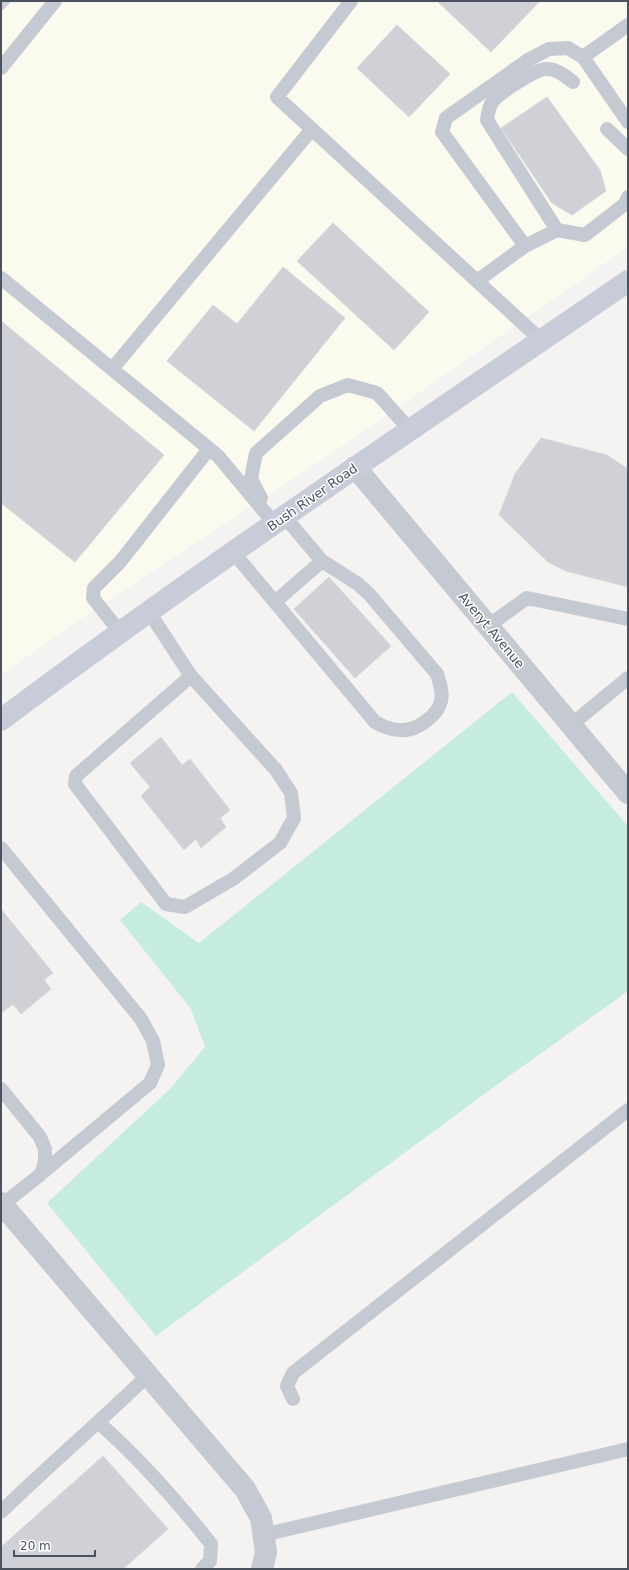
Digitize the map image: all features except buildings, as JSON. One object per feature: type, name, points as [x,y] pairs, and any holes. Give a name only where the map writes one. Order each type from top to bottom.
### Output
[{"type":"main road","name":"Bush River Road","points":[[1,720],[120,632],[233,552],[628,281]]},
{"type":"street","name":"Averyt Avenue","points":[[355,467],[628,793]]},
{"type":"street","points":[[2,1204],[245,1489],[261,1518],[266,1552],[262,1569]]},
{"type":"lane","points":[[1,68],[55,1]]},
{"type":"lane","points":[[351,1],[276,97],[541,340]]},
{"type":"lane","points":[[583,57],[628,25]]},
{"type":"lane","points":[[525,246],[442,132],[446,118],[528,60],[549,49],[568,48],[583,57],[628,122]]},
{"type":"lane","points":[[557,230],[487,120],[489,110],[494,100],[518,82],[544,69],[556,71],[573,82]]},
{"type":"lane","points":[[112,369],[312,129]]},
{"type":"lane","points":[[608,129],[628,149]]},
{"type":"lane","points":[[476,281],[525,246],[557,230],[585,235],[625,204],[628,197]]},
{"type":"lane","points":[[1,278],[218,456],[279,520],[322,562],[358,584],[369,594],[437,674],[442,690],[441,702],[434,716],[422,725],[410,730],[398,730],[384,727],[375,722],[233,552]]},
{"type":"lane","points":[[279,520],[251,479],[256,453],[320,396],[348,385],[377,393],[410,430]]},
{"type":"lane","points":[[120,632],[93,598],[94,588],[120,562],[209,449]]},
{"type":"lane","points":[[275,602],[322,562]]},
{"type":"lane","points":[[488,626],[527,598],[628,619]]},
{"type":"lane","points":[[149,612],[190,676],[276,770],[291,793],[294,818],[280,843],[233,879],[185,907],[166,904],[75,784],[76,776],[190,676]]},
{"type":"lane","points":[[571,725],[628,678]]},
{"type":"lane","points":[[1,848],[141,1019],[153,1041],[158,1065],[150,1082],[41,1174],[2,1204]]},
{"type":"lane","points":[[1,1089],[40,1137],[45,1149],[46,1162],[41,1174]]},
{"type":"lane","points":[[293,1399],[287,1386],[293,1373],[628,1110]]},
{"type":"lane","points":[[1,1512],[44,1469],[98,1422],[148,1375]]},
{"type":"lane","points":[[98,1422],[127,1448],[187,1513],[211,1544],[210,1561],[202,1569]]},
{"type":"lane","points":[[263,1535],[628,1450]]},
{"type":"shaded area","points":[[1,1],[628,1],[628,247],[341,447],[77,621],[1,675]]},
{"type":"green space","points":[[512,692],[628,826],[628,991],[502,1081],[156,1336],[47,1203],[169,1090],[205,1047],[191,1009],[120,920],[141,902],[199,943]]}]
